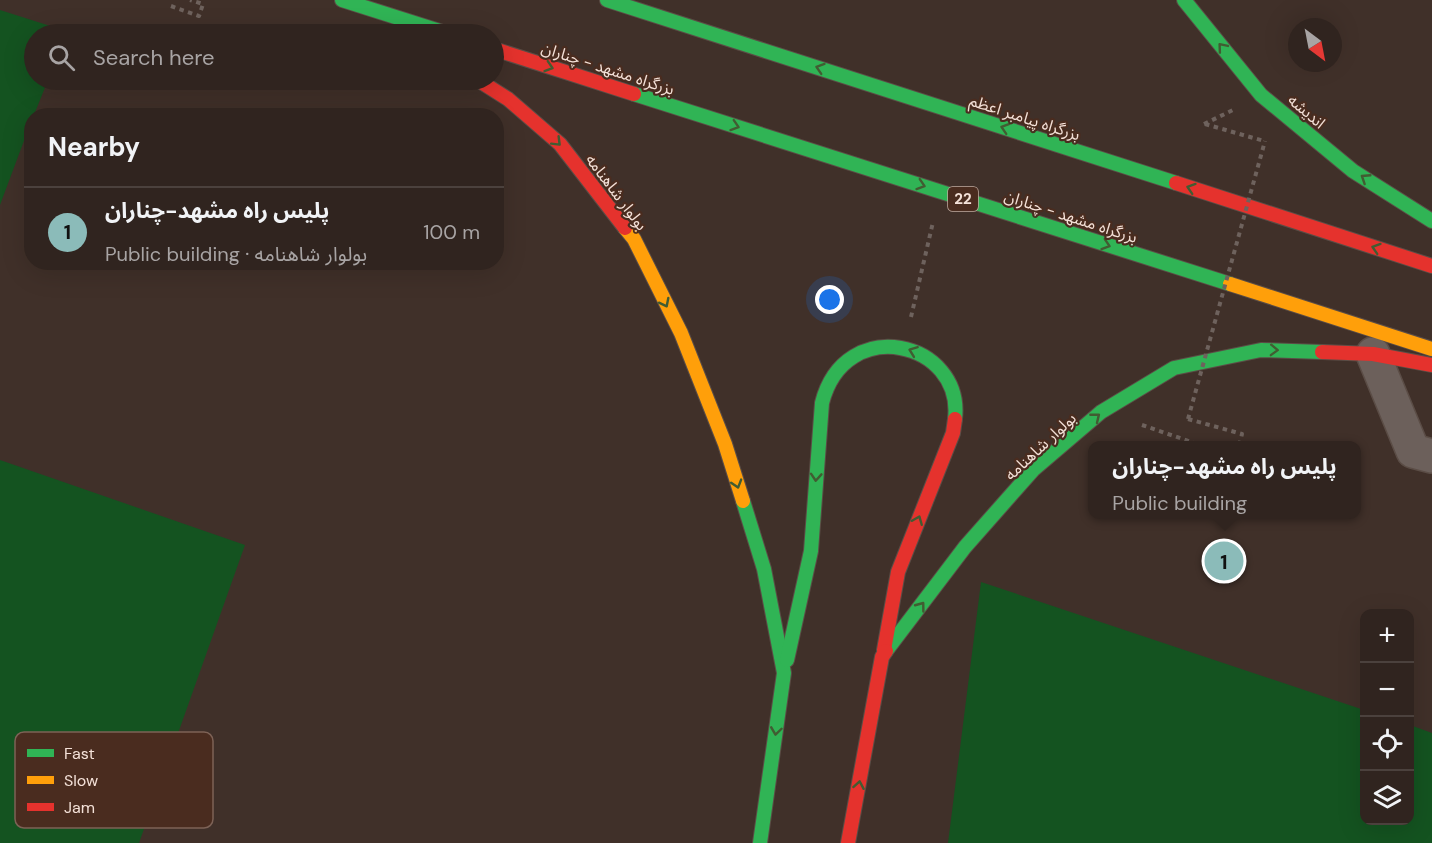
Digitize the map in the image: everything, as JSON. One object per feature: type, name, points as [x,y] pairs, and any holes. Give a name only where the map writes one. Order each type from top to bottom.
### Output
[{"type":"main road","points":[[342,0],[417,24]]},
{"type":"main road","name":"بزرگراه پیامبر اعظم","points":[[607,0],[1432,266]]},
{"type":"main road","name":"اندیشه","points":[[1184,0],[1262,95],[1353,171],[1432,221]]},
{"type":"main road","points":[[369,9],[393,24]]},
{"type":"main road","name":"بزرگراه مشهد - چناران","points":[[504,52],[1432,349]]},
{"type":"main road","name":"بولوار شاهنامه","points":[[494,90],[508,99],[560,144],[634,239],[681,333],[725,444],[764,569],[784,673],[760,843]]},
{"type":"main road","points":[[784,673],[811,551],[822,403],[829,381],[842,364],[860,352],[882,345],[904,347],[924,355],[941,370],[952,389],[956,411],[953,432],[898,572],[882,657]]},
{"type":"main road","name":"بولوار شاهنامه","points":[[848,843],[882,657],[965,547],[1033,470],[1101,412],[1174,368],[1261,350],[1373,354],[1432,365]]},
{"type":"street","points":[[1373,354],[1413,451],[1432,456]]},
{"type":"path","points":[[171,6],[199,15],[203,4],[190,0]]},
{"type":"path","points":[[1204,124],[1265,141],[1188,419],[1242,434],[1240,441]]},
{"type":"path","points":[[904,347],[941,192]]},
{"type":"path","points":[[1101,412],[1188,441]]},
{"type":"green space","points":[[0,10],[44,24],[24,24],[24,90],[44,90],[37,108],[24,108],[24,141],[0,205]]},
{"type":"green space","points":[[0,460],[245,545],[178,732],[15,732],[15,828],[144,828],[139,843],[0,843]]},
{"type":"green space","points":[[981,582],[1360,709],[1360,825],[1414,825],[1414,726],[1432,733],[1432,843],[948,843]]},
{"type":"traffic: fast","points":[[342,0],[418,24]]},
{"type":"traffic: fast","points":[[607,0],[1176,183]]},
{"type":"traffic: fast","points":[[1184,0],[1261,95],[1353,171],[1432,221]]},
{"type":"traffic: fast","points":[[634,94],[1230,284]]},
{"type":"traffic: fast","points":[[787,660],[811,551],[822,403],[835,375],[854,357],[877,348],[900,348],[923,356],[941,371],[953,392],[955,419]]},
{"type":"traffic: fast","points":[[886,651],[965,547],[1033,470],[1101,412],[1174,368],[1261,350],[1322,352]]},
{"type":"traffic: fast","points":[[743,501],[764,569],[784,673],[760,843]]},
{"type":"traffic: slow","points":[[625,228],[634,239],[681,333],[725,444],[743,501]]},
{"type":"traffic: slow","points":[[1230,284],[1432,349]]},
{"type":"traffic: jam","points":[[504,52],[634,94]]},
{"type":"traffic: jam","points":[[494,90],[508,99],[560,144],[625,228]]},
{"type":"traffic: jam","points":[[1176,183],[1432,266]]},
{"type":"traffic: jam","points":[[1322,352],[1373,354],[1432,365]]},
{"type":"traffic: jam","points":[[884,650],[898,572],[953,433],[955,419]]},
{"type":"traffic: jam","points":[[848,843],[882,657],[886,651]]},
{"type":"place","name":"پلیس راه مشهد-چناران","points":[[1224,561]]}]
